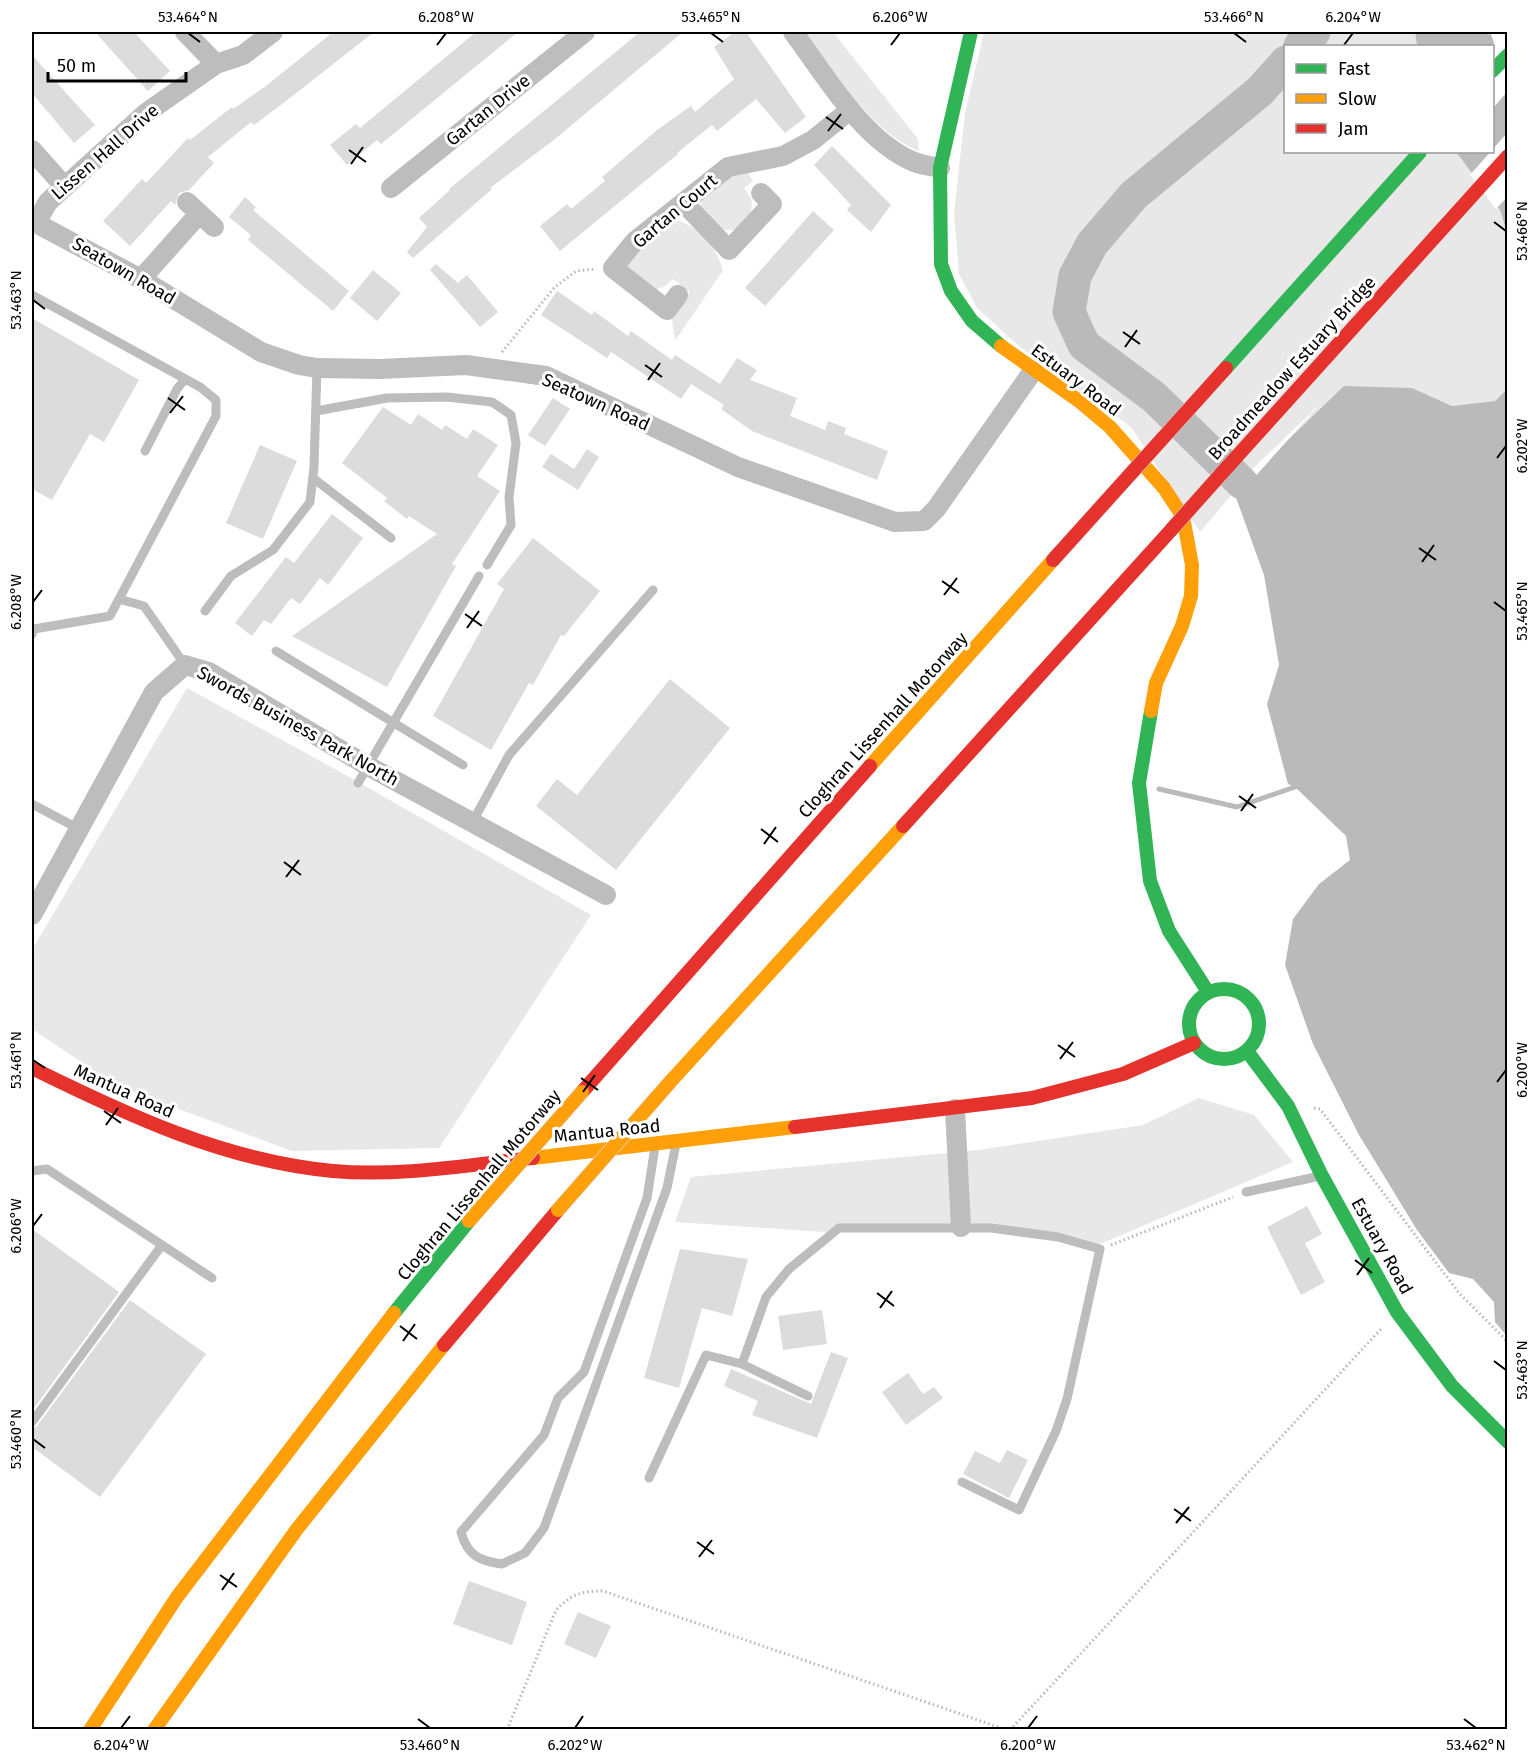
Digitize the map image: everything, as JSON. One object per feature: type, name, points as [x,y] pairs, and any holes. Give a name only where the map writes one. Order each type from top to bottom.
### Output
[{"type":"main road","name":"Estuary Road","points":[[971,32],[940,168],[941,264],[951,291],[972,321],[1033,371],[1079,401],[1110,427],[1158,480],[1183,518],[1192,565],[1191,596],[1182,626],[1156,683],[1145,733],[1139,783],[1150,881],[1169,931],[1209,992]]},
{"type":"main road","points":[[1494,69],[1508,55]]},
{"type":"main road","name":"Cloghran Lissenhall Motorway","points":[[90,1730],[177,1597],[367,1347],[469,1221],[1053,560],[1419,153]]},
{"type":"main road","name":"Broadmeadow Estuary Bridge","points":[[154,1730],[198,1662],[316,1503],[432,1358],[558,1210],[671,1080],[1508,156]]},
{"type":"main road","points":[[1231,989],[1241,993],[1256,1010],[1258,1032],[1247,1051],[1236,1057],[1212,1058],[1194,1043],[1189,1031],[1192,1008],[1209,992],[1231,989]]},
{"type":"main road","name":"Mantua Road","points":[[32,1068],[167,1131],[235,1152],[333,1171],[405,1172],[676,1142],[1032,1098],[1123,1074],[1194,1043]]},
{"type":"main road","name":"Estuary Road","points":[[1247,1051],[1288,1106],[1322,1176],[1397,1312],[1452,1386],[1508,1442]]},
{"type":"street","points":[[185,32],[216,64]]},
{"type":"street","name":"Lissen Hall Drive","points":[[34,222],[48,202],[64,186],[146,113],[216,64],[243,55],[273,32]]},
{"type":"street","name":"Gartan Drive","points":[[391,188],[585,32]]},
{"type":"street","points":[[793,32],[850,110],[883,142],[912,161],[940,168]]},
{"type":"street","name":"Gartan Court","points":[[613,268],[635,241],[728,167],[783,156],[813,140],[850,110]]},
{"type":"street","points":[[32,150],[64,186]]},
{"type":"street","points":[[684,203],[729,250],[772,204],[761,193]]},
{"type":"street","points":[[141,279],[200,214]]},
{"type":"street","name":"Seatown Road","points":[[34,222],[141,279],[261,352],[317,368],[380,369],[466,365],[546,376],[738,467],[895,522],[924,521],[936,509],[1033,371]]},
{"type":"street","points":[[613,268],[667,310],[678,295]]},
{"type":"street","name":"Swords Business Park North","points":[[32,915],[154,692],[185,665],[208,672],[368,766],[606,895]]},
{"type":"street","points":[[955,1109],[961,1227]]},
{"type":"lane","points":[[32,294],[185,379],[216,400],[216,416],[110,616],[34,629],[32,634]]},
{"type":"lane","points":[[205,610],[231,576],[273,550],[310,502],[317,368]]},
{"type":"lane","points":[[145,451],[177,389],[185,379]]},
{"type":"lane","points":[[316,411],[387,398],[447,397],[492,402],[511,415],[516,443],[509,497],[511,525],[486,565]]},
{"type":"lane","points":[[313,478],[391,538]]},
{"type":"lane","points":[[358,783],[479,576]]},
{"type":"lane","points":[[472,823],[509,755],[653,590]]},
{"type":"lane","points":[[119,599],[144,606],[185,665]]},
{"type":"lane","points":[[276,651],[463,765]]},
{"type":"lane","points":[[32,804],[78,829]]},
{"type":"lane","points":[[656,1144],[647,1198],[584,1372],[558,1398],[544,1435],[461,1532],[465,1546],[474,1557],[502,1564],[525,1553],[544,1528],[667,1188],[676,1142]]},
{"type":"lane","points":[[32,1171],[47,1169],[212,1278]]},
{"type":"lane","points":[[1246,1192],[1322,1176]]},
{"type":"lane","points":[[742,1364],[766,1297],[789,1269],[840,1228],[991,1228],[1058,1237],[1100,1250],[1067,1399],[1056,1431],[1018,1510],[962,1482]]},
{"type":"lane","points":[[32,1422],[162,1245]]},
{"type":"lane","points":[[649,1479],[706,1355],[742,1364],[808,1396]]},
{"type":"path","points":[[497,369],[499,357],[554,288],[576,271],[613,268]]},
{"type":"path","points":[[1288,1106],[1320,1109],[1459,1293],[1508,1342]]},
{"type":"path","points":[[1100,1250],[1246,1192]]},
{"type":"path","points":[[507,1730],[556,1610],[568,1597],[582,1591],[603,1591],[1009,1730],[1397,1312]]},
{"type":"shaded area","points":[[804,32],[833,32],[918,139],[919,151],[885,130],[870,116]]},
{"type":"shaded area","points":[[984,32],[1415,32],[1417,45],[1284,45],[1284,153],[1457,153],[1500,210],[1507,232],[1507,389],[1495,401],[1452,406],[1412,388],[1234,492],[1200,532],[1131,427],[1020,347],[977,308],[959,274],[954,214],[965,113]]},
{"type":"shaded area","points":[[1415,32],[1490,32],[1507,76],[1507,232],[1500,210],[1457,153],[1494,153],[1494,45],[1417,45]]},
{"type":"shaded area","points":[[746,170],[753,181],[744,188],[752,200],[751,213],[735,230],[721,230],[702,210],[700,200],[714,184]]},
{"type":"shaded area","points":[[676,220],[685,223],[706,239],[716,253],[723,270],[675,341],[672,319],[690,292],[673,279],[665,286],[655,290],[626,268],[630,258]]},
{"type":"shaded area","points":[[1344,386],[1412,388],[1452,406],[1495,401],[1507,389],[1507,1336],[1495,1322],[1494,1302],[1473,1279],[1449,1273],[1417,1230],[1359,1135],[1313,1044],[1285,965],[1293,919],[1319,884],[1350,860],[1346,836],[1295,787],[1288,784],[1267,704],[1279,665],[1264,575],[1234,492]]},
{"type":"shaded area","points":[[187,688],[346,775],[591,915],[439,1148],[292,1151],[117,1086],[32,1029],[32,950]]},
{"type":"shaded area","points":[[1199,1098],[1254,1115],[1293,1162],[1098,1245],[978,1225],[824,1232],[675,1222],[691,1177],[978,1150],[1143,1125]]},
{"type":"pier","points":[[1497,40],[1508,67],[1507,92],[1494,107],[1494,45],[1492,45]]},
{"type":"pier","points":[[1507,133],[1508,196],[1496,209],[1470,175],[1489,153],[1494,153],[1494,148]]},
{"type":"pier","points":[[1321,403],[1234,500],[1232,489]]},
{"type":"building","points":[[95,32],[134,32],[170,71],[148,91]]},
{"type":"building","points":[[333,32],[374,32],[286,101],[254,125],[251,122],[208,157],[214,163],[189,190],[179,193],[175,205],[171,201],[130,246],[103,221],[142,179],[146,183],[188,138],[190,140],[232,107],[233,109],[266,86]]},
{"type":"building","points":[[476,32],[518,32],[381,144],[377,140],[347,165],[330,145],[356,124],[360,128]]},
{"type":"building","points":[[640,32],[683,32],[555,139],[490,188],[492,189],[413,258],[407,252],[427,227],[419,218],[449,189]]},
{"type":"building","points":[[735,32],[746,32],[806,117],[785,133],[756,99],[717,131],[712,125],[560,251],[540,226],[567,204],[571,209],[605,181],[602,177],[657,130],[691,106],[695,112],[734,79],[714,47]]},
{"type":"building","points":[[32,55],[95,125],[74,143],[32,93]]},
{"type":"building","points":[[832,146],[891,205],[871,232],[847,210],[851,205],[814,165]]},
{"type":"building","points":[[245,197],[256,207],[253,210],[349,291],[333,311],[248,240],[251,235],[229,217]]},
{"type":"building","points":[[813,211],[834,230],[765,306],[745,288]]},
{"type":"building","points":[[436,264],[458,283],[467,275],[498,312],[480,327],[430,270]]},
{"type":"building","points":[[373,270],[401,293],[377,321],[350,298]]},
{"type":"building","points":[[557,291],[592,315],[594,311],[628,336],[631,331],[672,360],[675,355],[720,384],[737,358],[757,370],[750,380],[797,398],[790,416],[825,430],[828,421],[846,428],[844,434],[888,451],[877,480],[752,431],[721,409],[724,405],[691,384],[681,399],[611,352],[607,358],[541,315]]},
{"type":"building","points":[[32,318],[139,380],[104,442],[90,434],[52,500],[32,489]]},
{"type":"building","points":[[553,398],[570,409],[545,446],[528,435]]},
{"type":"building","points":[[383,407],[411,425],[418,414],[442,430],[445,425],[467,439],[473,429],[498,445],[477,476],[500,491],[452,564],[456,566],[387,687],[292,636],[437,534],[409,516],[407,519],[384,501],[387,498],[342,463]]},
{"type":"building","points":[[260,445],[297,461],[263,539],[226,523]]},
{"type":"building","points":[[587,449],[599,457],[578,490],[542,467],[551,454],[574,469]]},
{"type":"building","points":[[332,514],[363,538],[328,585],[320,578],[300,604],[291,598],[271,624],[264,620],[252,636],[235,623],[286,557],[294,563]]},
{"type":"building","points":[[533,538],[600,591],[564,636],[561,635],[533,685],[529,683],[491,750],[433,716],[504,589],[497,584]]},
{"type":"building","points":[[670,679],[730,728],[616,870],[536,806],[557,779],[577,795]]},
{"type":"building","points":[[1307,1206],[1322,1234],[1305,1243],[1325,1282],[1301,1295],[1267,1227]]},
{"type":"building","points":[[32,1229],[119,1292],[32,1411]]},
{"type":"building","points":[[680,1249],[748,1259],[732,1316],[702,1308],[679,1388],[644,1378]]},
{"type":"building","points":[[130,1300],[206,1354],[100,1497],[32,1447],[32,1429],[37,1426]]},
{"type":"building","points":[[822,1310],[827,1344],[783,1350],[778,1316]]},
{"type":"building","points":[[831,1352],[848,1358],[817,1438],[752,1415],[758,1401],[724,1386],[731,1369],[811,1404]]},
{"type":"building","points":[[908,1373],[923,1394],[934,1387],[943,1398],[906,1425],[882,1392]]},
{"type":"building","points":[[1007,1450],[1028,1460],[1009,1498],[963,1474],[975,1451],[1000,1463]]},
{"type":"building","points":[[469,1581],[527,1602],[512,1645],[453,1624]]},
{"type":"building","points":[[578,1612],[611,1626],[596,1658],[564,1644]]},
{"type":"waterway","points":[[1301,45],[1314,32]]},
{"type":"waterway","points":[[1242,483],[1154,397],[1084,345],[1069,312],[1075,276],[1092,244],[1134,195],[1260,91],[1284,64]]},
{"type":"waterway","points":[[1159,789],[1237,807],[1295,787]]},
{"type":"traffic: fast","points":[[971,32],[940,168],[941,264],[951,291],[972,321],[1001,346]]},
{"type":"traffic: fast","points":[[1494,69],[1508,55]]},
{"type":"traffic: fast","points":[[1226,368],[1419,153]]},
{"type":"traffic: fast","points":[[1151,711],[1139,783],[1150,881],[1169,931],[1208,992]]},
{"type":"traffic: fast","points":[[1224,989],[1237,992],[1249,999],[1256,1011],[1259,1024],[1256,1037],[1249,1049],[1237,1056],[1224,1059],[1211,1056],[1199,1049],[1192,1037],[1189,1024],[1192,1011],[1199,999],[1211,992],[1224,989]]},
{"type":"traffic: fast","points":[[1247,1051],[1288,1106],[1322,1176],[1397,1312],[1452,1386],[1508,1442]]},
{"type":"traffic: fast","points":[[394,1313],[469,1221]]},
{"type":"traffic: slow","points":[[1001,346],[1079,401],[1110,427],[1164,488],[1183,517],[1192,565],[1191,596],[1182,626],[1156,683],[1151,711]]},
{"type":"traffic: slow","points":[[870,766],[1053,560]]},
{"type":"traffic: slow","points":[[671,1081],[903,826]]},
{"type":"traffic: slow","points":[[558,1210],[671,1081]]},
{"type":"traffic: slow","points":[[469,1221],[582,1092]]},
{"type":"traffic: slow","points":[[533,1158],[795,1127]]},
{"type":"traffic: slow","points":[[90,1730],[177,1597],[394,1313]]},
{"type":"traffic: slow","points":[[154,1730],[297,1529],[444,1345]]},
{"type":"traffic: jam","points":[[1221,474],[1508,156]]},
{"type":"traffic: jam","points":[[1053,560],[1226,368]]},
{"type":"traffic: jam","points":[[1172,529],[1221,474]]},
{"type":"traffic: jam","points":[[903,826],[1172,529]]},
{"type":"traffic: jam","points":[[582,1092],[870,766]]},
{"type":"traffic: jam","points":[[795,1127],[1032,1098],[1123,1074],[1194,1043]]},
{"type":"traffic: jam","points":[[32,1068],[104,1103],[178,1133],[215,1146],[293,1166],[333,1171],[383,1172],[533,1158]]},
{"type":"traffic: jam","points":[[444,1345],[558,1210]]}]
